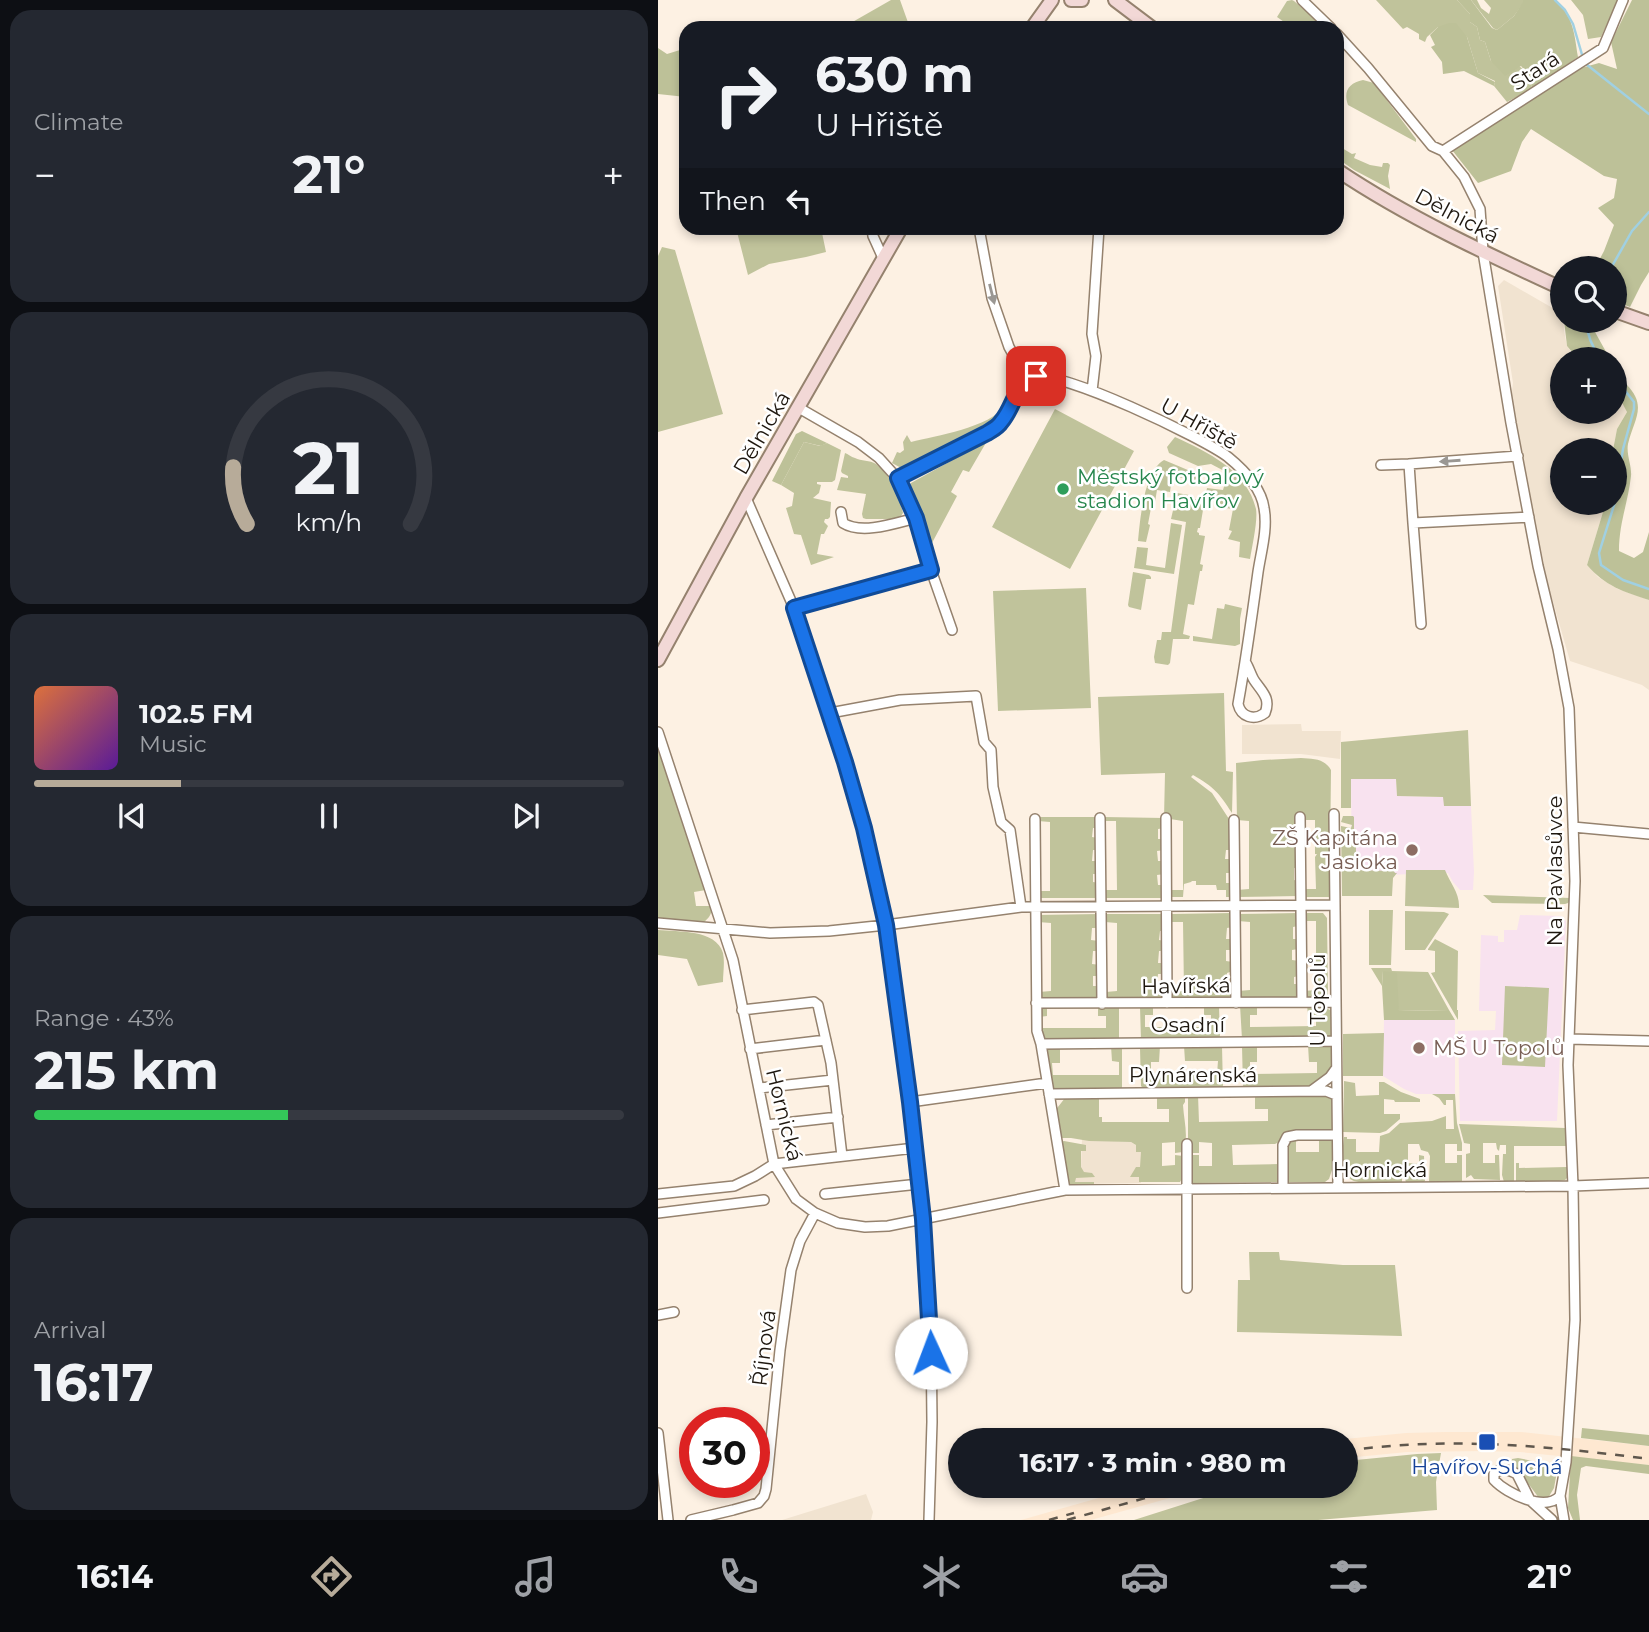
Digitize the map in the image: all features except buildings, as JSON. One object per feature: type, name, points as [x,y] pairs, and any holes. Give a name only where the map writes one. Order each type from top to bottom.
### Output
[{"type":"street","points":[[1037,21],[1052,0]]},
{"type":"street","points":[[1071,0],[1082,0]]},
{"type":"street","points":[[1115,0],[1143,21]]},
{"type":"street","points":[[1302,0],[1324,21]]},
{"type":"street","name":"Stará","points":[[1443,151],[1604,48],[1623,0]]},
{"type":"street","points":[[1344,42],[1432,146],[1443,151],[1464,177],[1480,209],[1483,253]]},
{"type":"street","name":"Dělnická","points":[[1344,174],[1483,253],[1550,283]]},
{"type":"street","points":[[873,235],[883,258]]},
{"type":"street","name":"Dělnická","points":[[658,660],[746,498],[897,235]]},
{"type":"street","points":[[898,478],[1000,424],[1027,379],[1009,347],[992,298],[980,235]]},
{"type":"street","points":[[1092,391],[1096,356],[1092,334],[1099,235]]},
{"type":"street","name":"Na Pavlasůvce","points":[[1483,253],[1538,566],[1569,708],[1576,881],[1568,1065],[1575,1320],[1566,1462],[1560,1496],[1564,1520]]},
{"type":"street","points":[[1627,315],[1649,323]]},
{"type":"street","name":"U Hřiště","points":[[1027,379],[1036,376],[1050,377],[1131,407],[1208,444],[1250,477],[1264,507],[1264,531],[1238,704],[1239,709],[1247,716],[1257,718],[1265,713],[1268,699],[1246,663]]},
{"type":"street","points":[[799,408],[858,442],[879,458],[898,478],[916,518],[952,630]]},
{"type":"street","points":[[1381,465],[1518,456]]},
{"type":"street","points":[[1409,464],[1421,624]]},
{"type":"street","points":[[746,498],[794,608],[830,713],[864,828],[886,925],[923,1219],[931,1330],[929,1520]]},
{"type":"street","points":[[841,512],[844,523],[855,527],[876,527],[916,518]]},
{"type":"street","points":[[1413,523],[1529,517]]},
{"type":"street","points":[[794,608],[931,570]]},
{"type":"street","points":[[830,713],[900,700],[976,696],[984,742],[990,750],[993,787],[1001,822],[1010,830],[1021,907]]},
{"type":"street","name":"Hornická","points":[[658,732],[733,960],[774,1164],[796,1199],[815,1213],[838,1223],[866,1227],[888,1226],[1065,1190],[1649,1183]]},
{"type":"street","name":"U Topolů","points":[[1334,814],[1338,1187]]},
{"type":"street","points":[[1300,817],[1302,1002]]},
{"type":"street","points":[[1100,818],[1102,1004]]},
{"type":"street","points":[[1166,818],[1167,1003]]},
{"type":"street","points":[[1035,819],[1037,1031],[1065,1190]]},
{"type":"street","points":[[1234,820],[1236,1003]]},
{"type":"street","points":[[1573,827],[1649,834]]},
{"type":"street","points":[[658,923],[770,933],[835,931],[1021,907],[1335,905]]},
{"type":"street","name":"Havířská","points":[[1036,1003],[1336,1002]]},
{"type":"street","points":[[742,1010],[816,1003],[833,1080],[842,1156]]},
{"type":"street","points":[[1569,1039],[1649,1041]]},
{"type":"street","points":[[750,1049],[826,1040]]},
{"type":"street","name":"Osadní","points":[[1041,1044],[1336,1041]]},
{"type":"street","points":[[1310,1091],[1330,1077],[1336,1069]]},
{"type":"street","points":[[759,1088],[833,1080]]},
{"type":"street","points":[[910,1102],[1047,1083]]},
{"type":"street","name":"Plynárenská","points":[[1049,1094],[1326,1091],[1336,1095]]},
{"type":"street","points":[[766,1125],[838,1118]]},
{"type":"street","points":[[1283,1188],[1283,1144],[1287,1137],[1337,1135]]},
{"type":"street","points":[[1187,1144],[1187,1288]]},
{"type":"street","points":[[658,1194],[734,1186],[774,1164],[915,1148]]},
{"type":"street","points":[[825,1194],[919,1184]]},
{"type":"street","points":[[658,1213],[764,1200]]},
{"type":"street","name":"Říjnová","points":[[691,1520],[758,1503],[764,1496],[791,1270],[800,1241],[815,1213]]},
{"type":"street","points":[[658,1315],[674,1312]]},
{"type":"street","points":[[658,1433],[668,1520]]},
{"type":"street","points":[[1552,1520],[1531,1500],[1555,1502],[1560,1496]]},
{"type":"shaded area","points":[[1504,280],[1550,307],[1550,333],[1564,333],[1568,347],[1550,347],[1550,424],[1620,424],[1615,438],[1550,438],[1550,515],[1602,515],[1587,565],[1598,577],[1618,589],[1649,600],[1649,690],[1642,685],[1570,661],[1541,560],[1511,399],[1513,383],[1498,286]]},
{"type":"shaded area","points":[[1301,724],[1302,731],[1341,731],[1340,759],[1301,754],[1242,754],[1242,725]]},
{"type":"shaded area","name":"ZŠ Kapitána Jasioka","points":[[1351,779],[1396,779],[1397,796],[1444,797],[1444,806],[1471,806],[1473,890],[1460,890],[1448,873],[1352,876]]},
{"type":"shaded area","points":[[1520,915],[1561,916],[1566,921],[1557,1121],[1460,1121],[1458,1031],[1495,1030],[1496,1011],[1479,1011],[1481,935],[1498,936],[1498,942],[1504,942],[1504,930],[1517,930]]},
{"type":"shaded area","name":"MŠ U Topolů","points":[[1384,1020],[1455,1020],[1455,1094],[1416,1094],[1383,1076]]},
{"type":"shaded area","points":[[1082,1139],[1131,1142],[1136,1145],[1141,1152],[1141,1183],[1073,1184],[1073,1175],[1081,1166]]},
{"type":"shaded area","points":[[1521,1432],[1649,1446],[1649,1465],[1520,1452],[1407,1452],[1358,1457],[1358,1438],[1406,1433]]},
{"type":"shaded area","points":[[866,1494],[873,1512],[871,1520],[782,1520]]},
{"type":"shaded area","points":[[1099,1498],[1170,1498],[1091,1520],[1021,1520]]},
{"type":"green space","points":[[891,0],[900,0],[908,21],[854,21]]},
{"type":"green space","points":[[1292,0],[1318,21],[1283,21],[1277,17],[1287,1]]},
{"type":"green space","points":[[1376,0],[1457,0],[1470,14],[1470,22],[1477,27],[1480,40],[1485,42],[1491,61],[1519,66],[1527,74],[1532,89],[1507,102],[1494,86],[1495,81],[1478,73],[1467,37],[1438,27],[1425,42],[1419,39],[1419,34],[1407,27],[1403,29]]},
{"type":"green space","points":[[1457,0],[1471,0],[1492,28],[1497,30],[1514,16],[1523,0],[1555,0],[1570,19],[1578,57],[1532,89],[1529,75],[1521,66],[1505,76],[1491,61],[1485,42],[1480,40],[1477,27],[1470,22],[1470,14]]},
{"type":"green space","points":[[1471,0],[1477,0],[1481,8],[1489,14],[1491,8],[1484,0],[1524,2],[1514,16],[1497,30]]},
{"type":"green space","points":[[1571,0],[1618,0],[1601,37],[1588,39],[1583,15]]},
{"type":"green space","points":[[1632,0],[1649,0],[1649,272],[1630,307],[1627,306],[1627,256],[1601,256],[1614,225],[1598,208],[1614,198],[1617,179],[1604,176],[1531,129],[1522,142],[1511,171],[1478,183],[1452,150],[1581,68],[1599,63],[1617,69],[1611,42]]},
{"type":"green space","points":[[1456,23],[1467,37],[1478,73],[1495,82],[1494,86],[1464,71],[1443,74],[1442,62],[1431,47],[1435,45],[1430,35],[1438,27]]},
{"type":"green space","points":[[658,48],[667,54],[679,50],[679,96],[658,94]]},
{"type":"green space","points":[[1363,80],[1374,83],[1416,142],[1348,105],[1348,88]]},
{"type":"green space","points":[[1344,149],[1352,154],[1356,153],[1354,158],[1370,165],[1382,167],[1383,163],[1388,163],[1390,189],[1344,163]]},
{"type":"green space","points":[[738,235],[822,235],[826,252],[769,264],[748,275]]},
{"type":"green space","points":[[662,247],[675,250],[723,414],[658,432],[658,256]]},
{"type":"green space","points":[[1566,333],[1596,333],[1603,347],[1568,347]]},
{"type":"green space","points":[[1627,385],[1633,392],[1638,406],[1628,444],[1631,476],[1627,496],[1627,438],[1615,438],[1620,424],[1627,424]]},
{"type":"green space","points":[[1005,406],[1002,415],[990,426],[912,469],[903,469],[892,463],[897,452],[904,450],[903,442],[907,435],[911,442],[962,430],[988,420]]},
{"type":"green space","name":"Městský fotbalový stadion Havířov","points":[[1055,409],[1134,451],[1070,569],[992,527]]},
{"type":"green space","points":[[802,431],[827,443],[821,446],[804,442],[781,485],[772,481],[796,434]]},
{"type":"green space","points":[[1175,437],[1224,464],[1244,483],[1256,509],[1250,559],[1239,557],[1240,542],[1228,539],[1232,531],[1229,530],[1233,509],[1218,507],[1220,496],[1206,494],[1207,488],[1223,490],[1228,473],[1211,464],[1198,466],[1169,453],[1167,447]]},
{"type":"green space","points":[[987,441],[969,472],[963,470],[951,492],[957,496],[932,543],[911,483]]},
{"type":"green space","points":[[804,442],[820,446],[827,443],[841,450],[835,480],[817,482],[821,485],[819,493],[813,498],[831,502],[830,517],[824,522],[828,526],[824,534],[821,534],[817,554],[834,557],[811,565],[801,535],[794,534],[786,508],[792,506],[794,493],[781,485]]},
{"type":"green space","points":[[845,453],[874,463],[886,474],[894,486],[901,506],[903,513],[899,519],[863,518],[866,494],[837,490],[841,477],[848,478],[841,471]]},
{"type":"green space","points":[[1164,460],[1195,473],[1205,486],[1191,485],[1191,479],[1177,475],[1172,477],[1170,492],[1157,490],[1154,508],[1151,508],[1146,542],[1138,541],[1148,485],[1157,466]]},
{"type":"green space","points":[[1177,493],[1189,495],[1189,498],[1201,500],[1204,504],[1197,532],[1205,536],[1200,564],[1203,565],[1202,571],[1194,605],[1188,604],[1183,634],[1190,636],[1189,639],[1173,639],[1168,665],[1155,663],[1154,657],[1157,640],[1161,640],[1162,632],[1171,632],[1186,522],[1171,519]]},
{"type":"green space","points":[[1602,515],[1623,515],[1619,551],[1634,558],[1643,552],[1649,532],[1649,600],[1608,583],[1587,565]]},
{"type":"green space","points":[[1171,523],[1182,525],[1174,574],[1134,568],[1137,547],[1148,548],[1146,565],[1165,568]]},
{"type":"green space","points":[[1133,572],[1151,577],[1146,579],[1141,610],[1128,605]]},
{"type":"green space","points":[[1086,588],[1091,708],[998,711],[993,591]]},
{"type":"green space","points":[[1225,604],[1242,608],[1240,644],[1235,646],[1193,641],[1193,636],[1212,639],[1217,608],[1224,609]]},
{"type":"green space","points":[[1224,693],[1226,771],[1233,772],[1232,813],[1211,787],[1193,775],[1191,777],[1212,793],[1232,820],[1232,850],[1226,850],[1225,859],[1232,859],[1233,873],[1226,873],[1226,883],[1233,883],[1233,897],[1226,897],[1226,890],[1217,890],[1216,885],[1196,885],[1196,881],[1192,881],[1184,884],[1183,897],[1171,897],[1171,890],[1183,890],[1183,821],[1170,819],[1165,828],[1158,829],[1158,839],[1165,839],[1165,850],[1157,851],[1158,861],[1165,861],[1165,874],[1157,875],[1158,885],[1166,885],[1165,898],[1104,898],[1105,890],[1117,890],[1116,821],[1104,821],[1104,817],[1164,818],[1165,773],[1101,775],[1098,697]]},
{"type":"green space","points":[[1468,730],[1471,806],[1444,806],[1443,797],[1397,796],[1396,779],[1351,779],[1351,808],[1341,808],[1341,742]]},
{"type":"green space","points":[[658,739],[706,890],[694,892],[696,906],[711,906],[710,915],[704,922],[658,918]]},
{"type":"green space","points":[[1301,758],[1322,761],[1331,770],[1328,859],[1330,897],[1304,897],[1304,889],[1316,889],[1315,820],[1297,820],[1297,826],[1293,826],[1292,837],[1297,838],[1293,840],[1293,845],[1298,846],[1294,880],[1298,881],[1298,896],[1238,897],[1237,890],[1249,889],[1249,821],[1237,820],[1236,763]]},
{"type":"green space","points":[[1343,816],[1354,817],[1354,870],[1397,873],[1393,878],[1392,896],[1342,896],[1341,826],[1351,828],[1352,825],[1341,822]]},
{"type":"green space","points":[[1037,817],[1098,817],[1098,828],[1093,828],[1092,837],[1098,838],[1098,850],[1093,850],[1092,861],[1098,861],[1099,874],[1093,874],[1093,882],[1099,883],[1100,898],[1038,898],[1039,891],[1050,891],[1050,822],[1038,821]]},
{"type":"green space","points":[[1406,870],[1445,870],[1456,893],[1459,908],[1405,906]]},
{"type":"green space","points":[[1483,895],[1571,898],[1565,904],[1492,903]]},
{"type":"green space","points":[[1369,910],[1393,910],[1391,965],[1369,965]]},
{"type":"green space","points":[[1405,911],[1449,914],[1425,950],[1405,950]]},
{"type":"green space","points":[[1233,913],[1233,927],[1227,928],[1226,939],[1232,939],[1233,950],[1226,950],[1226,961],[1233,962],[1233,971],[1227,973],[1226,984],[1234,984],[1233,992],[1228,999],[1172,1000],[1172,991],[1184,991],[1183,922],[1171,922],[1172,914]]},
{"type":"green space","points":[[1298,913],[1298,926],[1293,927],[1293,939],[1298,939],[1298,949],[1292,950],[1292,960],[1299,961],[1299,976],[1294,977],[1294,984],[1300,984],[1300,999],[1246,1000],[1238,991],[1250,990],[1250,922],[1238,921],[1238,914]]},
{"type":"green space","points":[[1304,913],[1323,913],[1327,918],[1328,996],[1319,999],[1305,998],[1304,991],[1316,990],[1316,921],[1304,921]]},
{"type":"green space","points":[[1099,914],[1099,928],[1092,928],[1091,940],[1099,941],[1099,951],[1093,951],[1092,964],[1101,965],[1100,976],[1093,976],[1093,986],[1100,986],[1098,1000],[1041,1000],[1039,992],[1051,991],[1051,923],[1038,922],[1037,915]]},
{"type":"green space","points":[[1105,914],[1165,914],[1165,931],[1160,931],[1159,940],[1165,941],[1166,951],[1159,951],[1158,963],[1165,963],[1165,974],[1158,974],[1157,987],[1165,988],[1165,1000],[1106,999],[1106,992],[1117,991],[1117,923],[1105,922]]},
{"type":"green space","points":[[658,930],[695,933],[713,940],[723,953],[723,982],[698,986],[687,959],[658,955]]},
{"type":"green space","points":[[1435,939],[1458,951],[1458,1020],[1431,973],[1435,972],[1435,951],[1428,949]]},
{"type":"green space","points":[[1371,968],[1428,972],[1449,1010],[1399,1011],[1383,971],[1382,986]]},
{"type":"green space","points":[[1383,971],[1397,973],[1399,1011],[1449,1010],[1455,1020],[1384,1020]]},
{"type":"green space","points":[[1505,986],[1549,988],[1545,1067],[1502,1065]]},
{"type":"green space","points":[[1153,1005],[1153,1015],[1145,1015],[1145,1027],[1211,1027],[1211,1015],[1204,1015],[1204,1005],[1219,1006],[1220,1039],[1141,1040],[1140,1007]]},
{"type":"green space","points":[[1240,1005],[1257,1005],[1257,1015],[1250,1015],[1250,1027],[1316,1026],[1316,1015],[1308,1015],[1307,1005],[1322,1006],[1332,1011],[1332,1034],[1329,1038],[1242,1039]]},
{"type":"green space","points":[[1098,1006],[1119,1006],[1119,1041],[1043,1041],[1039,1029],[1038,1008],[1047,1007],[1047,1016],[1039,1017],[1040,1028],[1106,1028],[1106,1016],[1098,1016]]},
{"type":"green space","points":[[1384,1033],[1383,1076],[1343,1076],[1343,1034]]},
{"type":"green space","points":[[1122,1045],[1122,1090],[1053,1088],[1045,1048],[1060,1046],[1060,1063],[1052,1063],[1053,1075],[1119,1075],[1119,1062],[1112,1061],[1111,1046]]},
{"type":"green space","points":[[1257,1045],[1257,1062],[1250,1062],[1250,1074],[1317,1073],[1317,1062],[1309,1062],[1308,1045],[1332,1046],[1331,1071],[1311,1087],[1243,1088],[1242,1046]]},
{"type":"green space","points":[[1142,1046],[1160,1046],[1159,1062],[1151,1062],[1151,1074],[1217,1074],[1218,1061],[1185,1061],[1184,1046],[1222,1046],[1223,1089],[1144,1089],[1141,1086]]},
{"type":"green space","points":[[1344,1081],[1355,1083],[1356,1096],[1379,1095],[1379,1082],[1384,1082],[1420,1099],[1420,1102],[1384,1099],[1384,1114],[1400,1114],[1400,1119],[1386,1131],[1343,1132]]},
{"type":"green space","points":[[1432,1094],[1455,1094],[1462,1151],[1457,1151],[1457,1144],[1445,1144],[1445,1163],[1457,1163],[1457,1155],[1462,1155],[1462,1182],[1429,1182],[1430,1156],[1428,1152],[1421,1150],[1419,1144],[1408,1144],[1408,1163],[1419,1164],[1419,1155],[1424,1156],[1423,1183],[1406,1183],[1405,1178],[1402,1178],[1402,1182],[1364,1183],[1349,1178],[1343,1167],[1344,1137],[1356,1139],[1356,1152],[1379,1152],[1380,1136],[1389,1133],[1400,1123],[1432,1121],[1446,1116],[1446,1129],[1454,1129],[1453,1100],[1446,1100],[1444,1105]]},
{"type":"green space","points":[[1157,1095],[1185,1095],[1183,1105],[1186,1135],[1183,1152],[1175,1153],[1175,1142],[1162,1143],[1162,1166],[1175,1165],[1175,1155],[1183,1156],[1183,1177],[1180,1182],[1139,1182],[1139,1177],[1130,1177],[1136,1167],[1140,1167],[1141,1152],[1136,1152],[1136,1145],[1131,1142],[1059,1138],[1054,1112],[1065,1098],[1099,1096],[1099,1117],[1102,1117],[1102,1122],[1169,1122],[1169,1109],[1157,1109]]},
{"type":"green space","points":[[1188,1095],[1198,1095],[1199,1122],[1268,1121],[1268,1109],[1255,1109],[1255,1095],[1325,1095],[1333,1100],[1333,1127],[1331,1131],[1283,1135],[1281,1141],[1275,1144],[1232,1145],[1233,1165],[1279,1164],[1279,1182],[1193,1183],[1191,1155],[1199,1155],[1199,1166],[1212,1166],[1212,1143],[1199,1142],[1199,1153],[1191,1153],[1188,1143]]},
{"type":"green space","points":[[1459,1124],[1565,1128],[1567,1146],[1514,1146],[1514,1182],[1504,1182],[1503,1154],[1506,1154],[1506,1145],[1500,1145],[1499,1151],[1496,1143],[1483,1143],[1483,1163],[1495,1163],[1495,1155],[1499,1155],[1500,1180],[1474,1179],[1471,1175],[1466,1178],[1466,1154],[1470,1153],[1470,1144],[1464,1143]]},
{"type":"green space","points":[[1296,1139],[1296,1152],[1319,1152],[1319,1139],[1333,1139],[1333,1170],[1325,1182],[1287,1182],[1287,1141]]},
{"type":"green space","points":[[1060,1142],[1086,1145],[1086,1151],[1081,1151],[1081,1167],[1084,1172],[1092,1173],[1095,1177],[1076,1178],[1075,1182],[1094,1184],[1067,1184]]},
{"type":"green space","points":[[1516,1163],[1519,1163],[1519,1168],[1567,1167],[1568,1177],[1559,1181],[1516,1182]]},
{"type":"green space","points":[[1249,1252],[1279,1252],[1280,1260],[1343,1265],[1395,1265],[1402,1336],[1237,1332],[1238,1280],[1250,1280]]},
{"type":"green space","points":[[1582,1428],[1649,1435],[1649,1446],[1581,1438]]},
{"type":"green space","points":[[1441,1453],[1436,1482],[1437,1510],[1318,1520],[1134,1520],[1203,1498],[1358,1498],[1358,1460]]},
{"type":"green space","points":[[1571,1456],[1649,1465],[1649,1474],[1586,1466],[1581,1468],[1577,1495],[1580,1520],[1573,1520],[1568,1508]]},
{"type":"green space","points":[[1512,1459],[1558,1466],[1554,1488],[1548,1498],[1539,1498],[1515,1470],[1515,1466],[1511,1464]]},
{"type":"waterway","points":[[1555,0],[1573,24],[1583,58]]},
{"type":"waterway","points":[[1586,64],[1649,114]]},
{"type":"waterway","points":[[1618,256],[1632,231],[1649,212]]},
{"type":"waterway","points":[[1588,333],[1593,347]]},
{"type":"waterway","points":[[1626,438],[1634,409],[1634,402],[1627,393]]},
{"type":"waterway","points":[[1611,515],[1599,553],[1601,565],[1623,580],[1649,589]]},
{"type":"railway","points":[[1358,1450],[1422,1444],[1498,1444],[1649,1459]]},
{"type":"railway","points":[[1067,1520],[1145,1498]]},
{"type":"railway","points":[[1049,1520],[1074,1513]]},
{"type":"place","name":"Městský fotbalový stadion Havířov","points":[[1063,489]]},
{"type":"place","name":"ZŠ Kapitána Jasioka","points":[[1412,850]]},
{"type":"place","name":"MŠ U Topolů","points":[[1419,1048]]},
{"type":"place","name":"Havířov-Suchá","points":[[1487,1442]]},
{"type":"route","points":[[931,1353],[923,1219],[886,925],[864,828],[845,762],[794,608],[931,570],[916,518],[898,478],[1000,424],[1018,390],[1027,379],[1036,376]]}]
